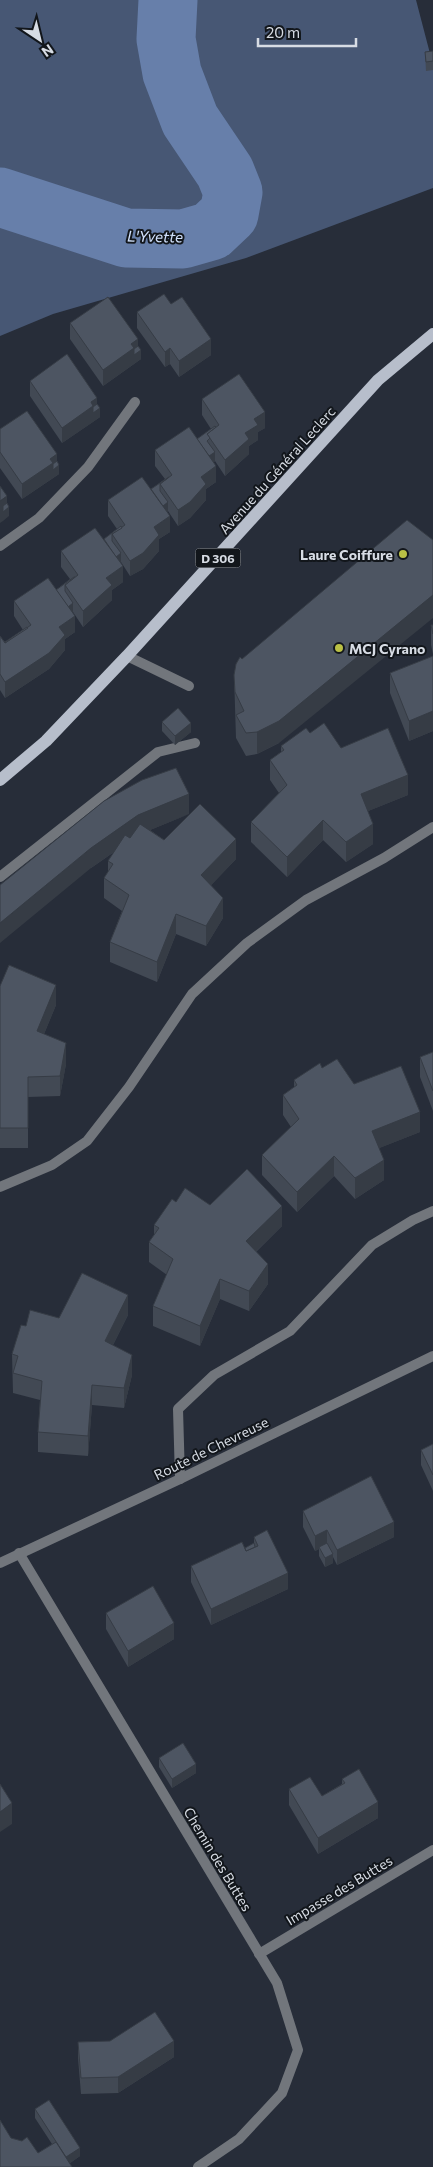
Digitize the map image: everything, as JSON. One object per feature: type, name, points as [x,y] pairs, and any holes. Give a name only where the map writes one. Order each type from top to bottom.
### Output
[{"type":"main road","name":"Avenue du Général Leclerc","points":[[0,780],[46,741],[127,656],[378,380],[433,334]]},
{"type":"street","points":[[0,546],[39,518],[88,467],[135,402]]},
{"type":"street","points":[[127,656],[190,686]]},
{"type":"street","points":[[0,876],[158,752],[195,743]]},
{"type":"street","points":[[0,1187],[52,1165],[87,1141],[128,1087],[192,994],[247,943],[306,900],[384,858],[433,827]]},
{"type":"street","points":[[180,1479],[178,1409],[214,1376],[290,1331],[372,1245],[413,1220],[433,1211]]},
{"type":"street","name":"Route de Chevreuse","points":[[0,1563],[180,1479],[433,1356]]},
{"type":"street","name":"Chemin des Buttes","points":[[19,1553],[276,1983],[298,2050],[282,2093],[239,2139],[198,2167]]},
{"type":"street","name":"Impasse des Buttes","points":[[259,1954],[433,1850]]},
{"type":"shaded area","points":[[0,0],[416,0],[433,65],[433,188],[246,258],[53,314],[0,336]]},
{"type":"building","points":[[433,51],[433,61],[426,62],[425,52]]},
{"type":"building","points":[[164,294],[171,304],[182,297],[211,339],[179,361],[170,348],[165,352],[137,312]]},
{"type":"building","points":[[108,297],[138,339],[131,344],[134,348],[103,370],[70,323]]},
{"type":"building","points":[[138,346],[141,350],[134,355],[134,349]]},
{"type":"building","points":[[67,354],[97,398],[91,402],[93,406],[62,428],[30,381]]},
{"type":"building","points":[[239,374],[265,412],[254,419],[258,425],[245,433],[249,439],[225,460],[207,434],[219,425],[202,399]]},
{"type":"building","points":[[97,404],[100,408],[93,413],[93,407]]},
{"type":"building","points":[[27,411],[57,454],[50,459],[53,463],[22,484],[0,452],[0,429]]},
{"type":"building","points":[[215,426],[207,434],[210,438],[207,441],[215,452],[209,456],[197,439]]},
{"type":"building","points":[[189,427],[216,466],[201,477],[206,484],[190,502],[178,510],[160,484],[172,475],[155,450]]},
{"type":"building","points":[[57,461],[59,465],[53,470],[53,464]]},
{"type":"building","points":[[142,477],[170,516],[154,527],[159,535],[143,553],[130,561],[112,534],[125,525],[108,500]]},
{"type":"building","points":[[169,477],[160,484],[160,491],[168,502],[163,506],[151,489]]},
{"type":"building","points":[[0,486],[7,496],[0,501]]},
{"type":"building","points":[[7,503],[9,507],[3,512],[3,506]]},
{"type":"building","name":"MCJ Cyrano","points":[[407,520],[433,540],[433,595],[279,721],[257,732],[246,733],[236,715],[244,711],[235,692],[234,675],[236,664],[240,657],[242,659]]},
{"type":"building","points":[[121,526],[122,528],[112,534],[112,541],[121,553],[116,557],[104,539]]},
{"type":"building","points":[[95,528],[123,566],[106,578],[112,585],[83,611],[65,585],[78,575],[61,551]]},
{"type":"building","points":[[74,577],[65,585],[65,591],[73,603],[68,607],[56,590]]},
{"type":"building","points":[[48,578],[75,616],[59,627],[65,635],[49,653],[5,682],[0,674],[0,636],[5,643],[31,625],[14,601]]},
{"type":"building","points":[[28,628],[5,643],[5,642]]},
{"type":"building","points":[[433,656],[433,711],[409,721],[390,673]]},
{"type":"building","points":[[178,708],[191,723],[175,736],[162,722]]},
{"type":"building","points":[[324,723],[341,748],[388,728],[408,775],[361,794],[373,824],[346,842],[323,820],[287,857],[251,822],[287,785],[270,760],[284,750],[281,746],[306,728],[310,733]]},
{"type":"building","points":[[176,768],[189,794],[138,815],[91,848],[0,923],[0,885],[104,801],[142,780]]},
{"type":"building","points":[[200,804],[236,839],[201,875],[223,898],[206,926],[176,914],[157,962],[110,942],[129,895],[104,878],[113,864],[108,861],[125,835],[130,838],[140,824],[164,840]]},
{"type":"building","points":[[9,965],[56,985],[37,1031],[66,1043],[60,1076],[28,1077],[28,1128],[0,1128],[0,986]]},
{"type":"building","points":[[433,1052],[433,1091],[420,1057]]},
{"type":"building","points":[[337,1059],[354,1084],[401,1066],[420,1112],[372,1131],[384,1160],[355,1178],[334,1156],[297,1192],[262,1155],[299,1119],[283,1095],[297,1085],[294,1080],[320,1063],[322,1068]]},
{"type":"building","points":[[247,1169],[282,1206],[246,1241],[268,1264],[249,1291],[220,1279],[200,1326],[153,1306],[173,1259],[149,1242],[159,1228],[154,1225],[172,1199],[176,1202],[185,1188],[210,1205]]},
{"type":"building","points":[[82,1273],[128,1295],[105,1341],[132,1355],[124,1388],[92,1385],[88,1436],[38,1432],[42,1381],[13,1373],[18,1356],[12,1354],[21,1325],[26,1326],[30,1310],[59,1318]]},
{"type":"building","points":[[433,1444],[433,1475],[421,1450]]},
{"type":"building","points":[[371,1476],[394,1522],[337,1550],[327,1530],[315,1536],[303,1511]]},
{"type":"building","points":[[267,1530],[288,1573],[211,1609],[191,1566],[242,1542],[246,1551],[258,1546],[254,1537]]},
{"type":"building","points":[[254,1543],[255,1547],[246,1551],[245,1548]]},
{"type":"building","points":[[327,1543],[333,1554],[325,1558],[319,1547]]},
{"type":"building","points":[[153,1586],[174,1623],[128,1651],[106,1613]]},
{"type":"building","points":[[183,1743],[196,1764],[172,1779],[159,1758]]},
{"type":"building","points":[[359,1769],[378,1802],[318,1838],[289,1789],[310,1777],[322,1796],[345,1783],[342,1779]]},
{"type":"building","points":[[0,1784],[12,1803],[0,1812]]},
{"type":"building","points":[[155,2012],[174,2041],[118,2077],[81,2078],[78,2042],[110,2041]]},
{"type":"building","points":[[49,2100],[80,2148],[66,2157],[35,2109]]},
{"type":"building","points":[[0,2120],[11,2138],[22,2141],[27,2137],[38,2153],[56,2142],[72,2167],[0,2167]]},
{"type":"waterway","name":"L'Yvette","points":[[0,197],[126,238],[183,239],[211,231],[229,214],[233,192],[225,172],[190,120],[172,73],[166,39],[168,0]]},
{"type":"place","name":"Laure Coiffure","points":[[403,554]]},
{"type":"place","name":"MCJ Cyrano","points":[[339,648]]}]
